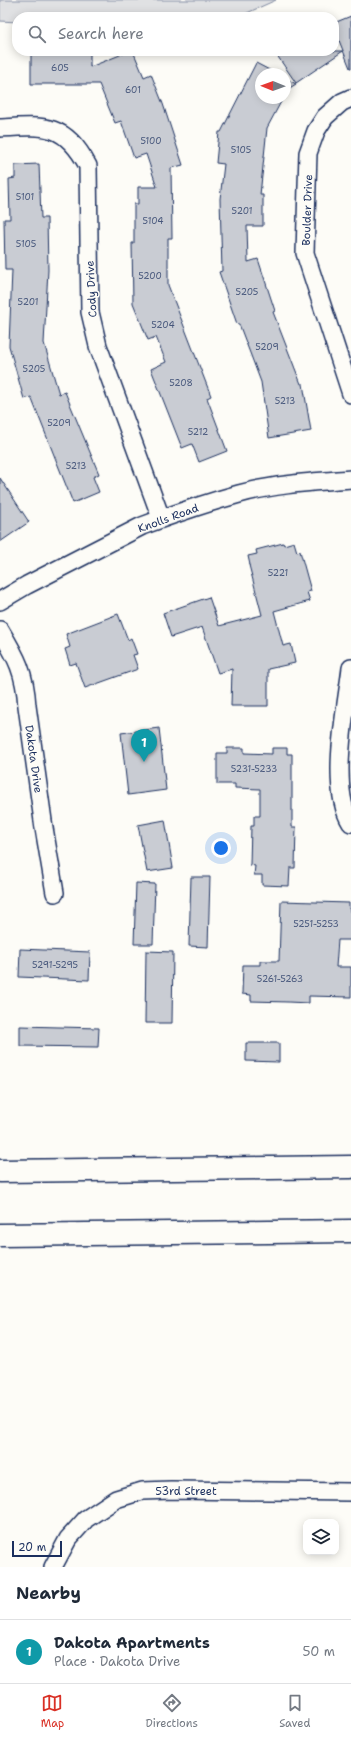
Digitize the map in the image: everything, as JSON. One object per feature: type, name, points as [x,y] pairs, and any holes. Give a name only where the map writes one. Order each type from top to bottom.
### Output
[{"type":"highway","points":[[0,1171],[351,1167]]},
{"type":"highway","points":[[0,1235],[351,1231]]},
{"type":"street","name":"Boulder Drive","points":[[347,100],[325,117],[319,126],[308,153],[305,253],[351,394]]},
{"type":"street","name":"Cody Drive","points":[[0,128],[34,126],[48,128],[66,136],[79,149],[88,166],[90,312],[98,346],[162,518]]},
{"type":"street","name":"Knolls Road","points":[[0,601],[61,567],[142,526],[162,518],[239,494],[282,486],[351,479]]},
{"type":"street","name":"Dakota Drive","points":[[0,630],[22,668],[43,821],[55,893]]},
{"type":"street","points":[[351,668],[340,767],[342,799],[351,823]]},
{"type":"street","name":"53rd Street","points":[[53,1567],[68,1539],[86,1519],[116,1499],[142,1491],[351,1492]]},
{"type":"shaded area","points":[[0,0],[276,0],[249,12],[12,12],[12,22],[0,21]]},
{"type":"building","points":[[351,16],[351,68],[339,40],[339,21]]},
{"type":"building","points":[[31,56],[90,56],[90,67],[118,56],[135,56],[144,77],[151,74],[163,104],[183,165],[171,168],[172,238],[168,238],[168,285],[211,396],[207,398],[227,451],[199,462],[192,444],[182,448],[151,369],[166,362],[156,337],[148,340],[133,303],[132,243],[134,243],[134,204],[138,204],[138,187],[157,187],[146,154],[134,158],[121,121],[115,123],[99,84],[31,84]]},
{"type":"building","points":[[277,56],[336,56],[296,83],[291,76],[291,68],[286,68]]},
{"type":"building","points":[[256,63],[266,68],[255,68],[255,104],[280,104],[267,128],[260,195],[263,195],[263,226],[247,226],[248,262],[258,259],[275,311],[273,312],[301,384],[303,384],[311,431],[269,438],[261,382],[239,324],[237,324],[219,272],[222,271],[220,199],[224,164],[216,163],[219,132],[221,132]]},
{"type":"building","points":[[291,81],[296,84],[291,87]]},
{"type":"building","points":[[39,164],[41,218],[47,218],[48,270],[44,343],[59,394],[65,392],[99,474],[93,477],[99,492],[73,503],[31,397],[24,399],[9,346],[12,270],[5,270],[4,219],[10,219],[9,179],[15,178],[15,165]]},
{"type":"building","points":[[0,478],[29,522],[0,542]]},
{"type":"building","points":[[294,542],[297,552],[300,551],[311,591],[307,592],[310,601],[274,611],[283,646],[291,644],[295,663],[268,669],[268,706],[231,706],[232,669],[218,673],[202,627],[171,637],[163,613],[209,597],[219,626],[262,615],[248,556],[257,554],[256,550],[283,543],[284,545]]},
{"type":"building","points":[[118,614],[128,640],[131,638],[137,654],[133,655],[138,669],[85,688],[76,663],[70,665],[65,649],[70,647],[66,634]]},
{"type":"building","points":[[159,728],[166,790],[128,795],[121,733]]},
{"type":"building","points":[[227,748],[244,748],[244,753],[272,754],[272,748],[287,748],[287,754],[292,754],[292,827],[296,827],[295,868],[290,868],[289,886],[262,885],[262,875],[254,875],[255,866],[250,865],[251,826],[254,826],[254,816],[260,816],[260,789],[235,788],[235,784],[217,784],[217,753],[227,753]]},
{"type":"building","points":[[165,820],[173,868],[147,872],[138,825]]},
{"type":"building","points":[[191,877],[210,877],[208,947],[189,946]]},
{"type":"building","points":[[136,883],[155,884],[153,944],[134,944]]},
{"type":"building","points":[[281,901],[349,903],[349,909],[351,909],[351,940],[338,940],[336,967],[351,967],[351,997],[309,996],[309,1003],[251,1001],[251,995],[242,994],[243,965],[260,965],[260,961],[279,961]]},
{"type":"building","points":[[20,949],[90,952],[89,980],[19,977]]},
{"type":"building","points":[[146,951],[173,952],[172,1023],[145,1023]]},
{"type":"building","points":[[20,1026],[99,1028],[98,1047],[20,1046]]},
{"type":"building","points":[[246,1043],[279,1043],[279,1062],[246,1061]]},
{"type":"place","name":"Dakota Apartments","points":[[144,762]]}]
